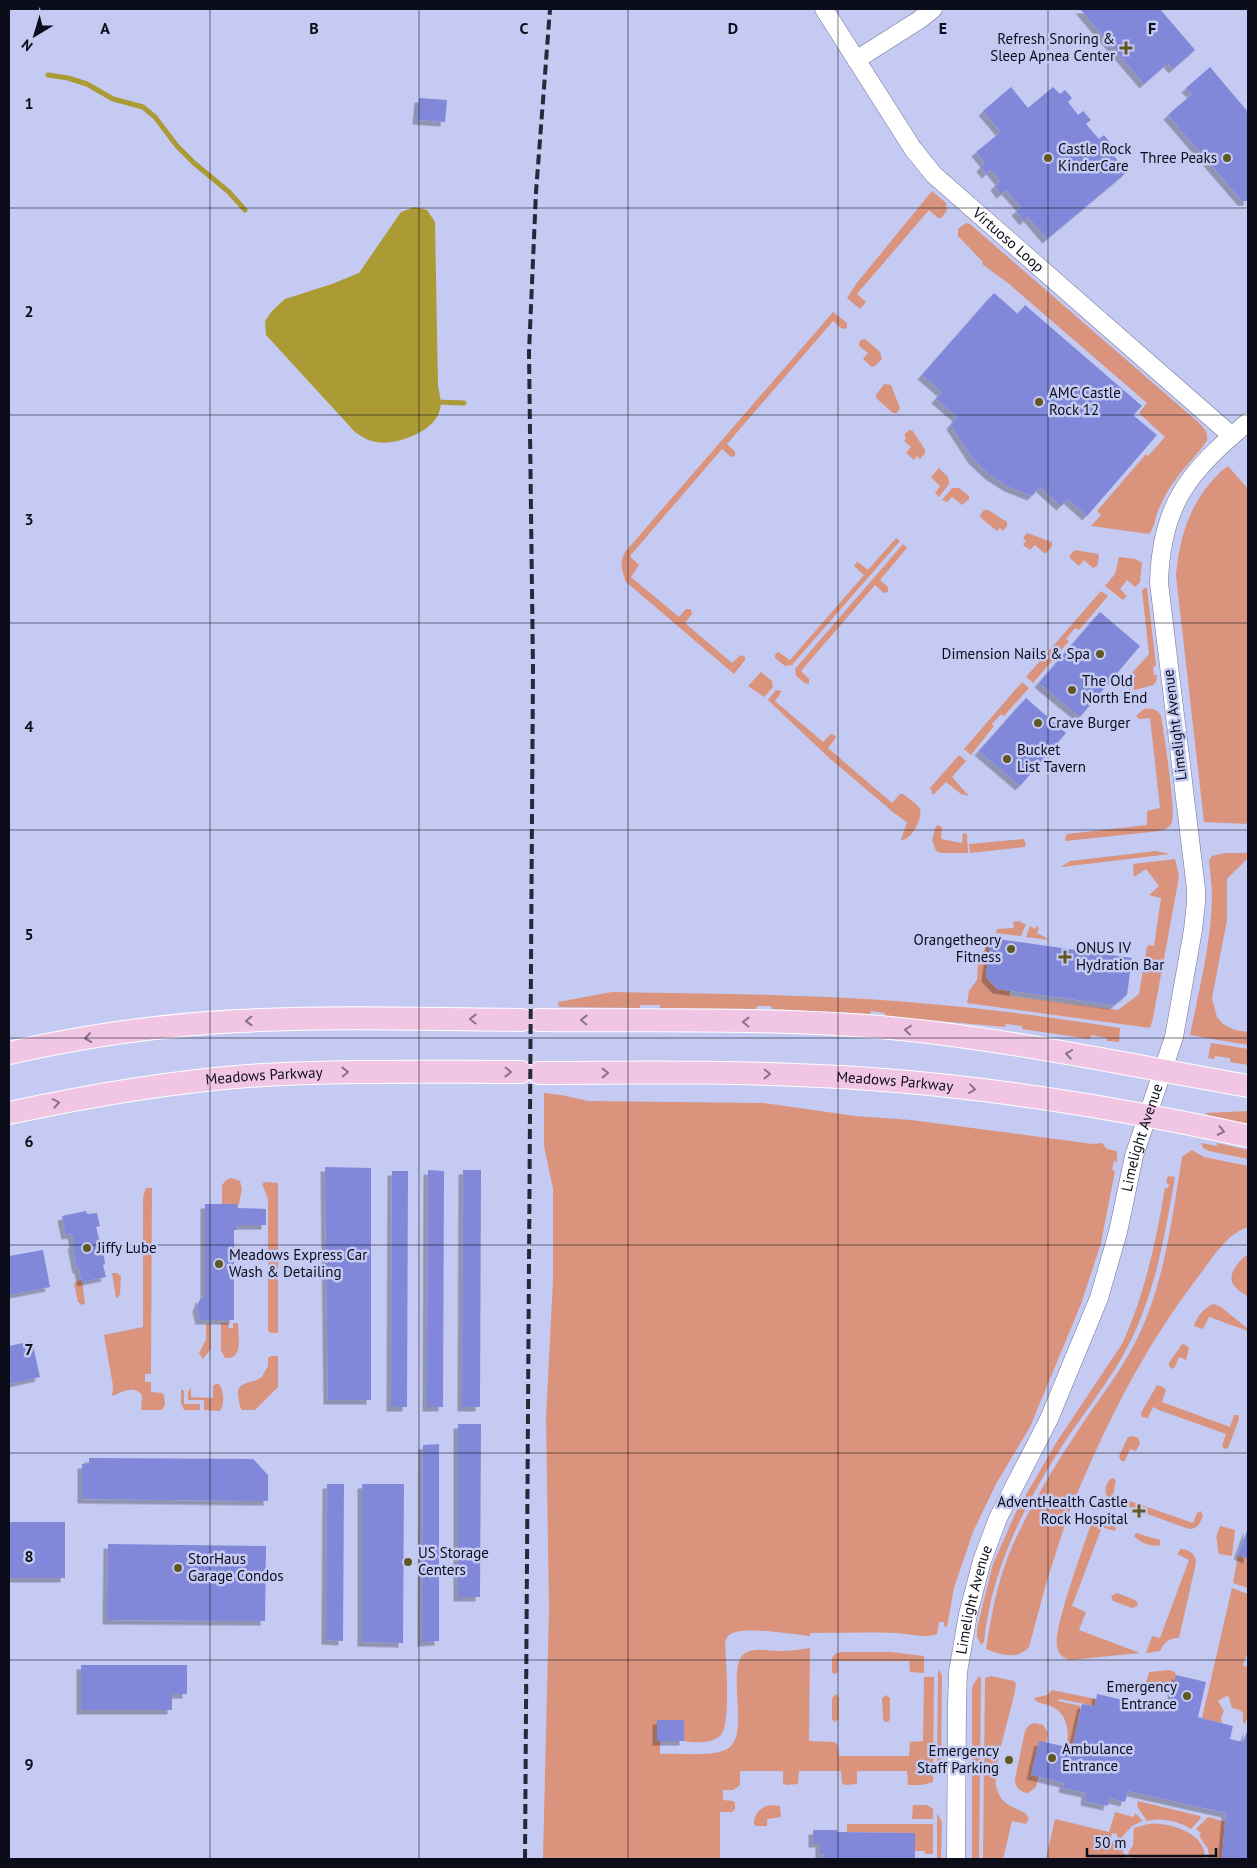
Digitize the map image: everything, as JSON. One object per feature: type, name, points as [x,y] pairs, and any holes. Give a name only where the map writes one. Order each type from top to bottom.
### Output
[{"type":"main road","points":[[9,1053],[79,1039],[134,1031],[236,1021],[379,1018],[794,1022],[868,1026],[958,1037],[1248,1086]]},
{"type":"main road","name":"Meadows Parkway","points":[[9,1113],[79,1099],[161,1086],[246,1076],[380,1072],[720,1073],[871,1079],[1011,1093],[1147,1116],[1248,1136]]},
{"type":"street","name":"Virtuoso Loop","points":[[824,9],[913,149],[934,175],[1232,436]]},
{"type":"street","points":[[856,60],[933,9]]},
{"type":"street","name":"Limelight Avenue","points":[[956,1859],[958,1672],[975,1586],[985,1551],[998,1518],[1049,1419],[1099,1298],[1118,1232],[1134,1156],[1174,1037],[1190,947],[1196,902],[1159,583],[1161,549],[1171,513],[1185,486],[1202,464],[1248,422]]},
{"type":"shaded area","points":[[932,191],[946,203],[947,211],[941,218],[938,218],[929,210],[857,294],[866,302],[860,309],[847,298],[856,284]]},
{"type":"shaded area","points":[[415,207],[427,210],[435,222],[438,386],[441,406],[437,417],[422,431],[401,440],[381,443],[368,440],[355,432],[266,335],[265,321],[272,311],[285,299],[359,273],[401,212]]},
{"type":"shaded area","points":[[966,223],[970,224],[1205,430],[1207,435],[1206,443],[1170,487],[1149,534],[1091,526],[1101,515],[1097,511],[1146,454],[1148,456],[1165,437],[1139,413],[1147,403],[1008,283],[982,264],[983,262],[958,236],[958,229]]},
{"type":"shaded area","points":[[833,312],[847,323],[847,328],[842,329],[833,321],[727,444],[735,452],[735,456],[731,457],[722,449],[630,556],[639,565],[631,577],[679,617],[686,609],[691,609],[692,614],[685,623],[732,663],[741,655],[745,657],[745,660],[734,674],[626,582],[622,571],[622,560],[625,552]]},
{"type":"shaded area","points":[[865,339],[880,352],[882,359],[872,367],[863,359],[868,353],[859,346],[861,340]]},
{"type":"shaded area","points":[[884,384],[891,385],[900,408],[897,413],[893,413],[876,398]]},
{"type":"shaded area","points":[[909,430],[913,431],[925,450],[920,459],[917,456],[914,460],[906,453],[911,447],[904,441],[906,438],[904,435]]},
{"type":"shaded area","points":[[1228,466],[1248,489],[1248,824],[1204,822],[1176,576],[1179,552],[1193,508],[1206,488]]},
{"type":"shaded area","points":[[939,468],[948,477],[949,484],[939,497],[935,493],[940,486],[931,477]]},
{"type":"shaded area","points":[[952,488],[959,488],[969,496],[969,499],[962,505],[952,497],[947,502],[942,500]]},
{"type":"shaded area","points":[[984,510],[988,510],[1007,522],[1007,526],[1003,531],[1000,528],[997,531],[981,518],[980,515]]},
{"type":"shaded area","points":[[1027,533],[1052,542],[1052,546],[1046,553],[1035,545],[1030,550],[1023,545],[1026,541],[1023,538]]},
{"type":"shaded area","points":[[896,538],[900,541],[792,665],[785,666],[775,658],[778,652],[790,660],[864,575],[854,566],[855,564],[858,562],[868,570]]},
{"type":"shaded area","points":[[903,544],[907,548],[880,580],[888,587],[888,592],[884,593],[875,585],[801,671],[809,679],[809,683],[806,684],[796,676],[795,669]]},
{"type":"shaded area","points":[[1075,550],[1098,554],[1097,566],[1093,568],[1084,560],[1079,566],[1070,558],[1070,555]]},
{"type":"shaded area","points":[[1119,557],[1136,559],[1142,563],[1140,582],[1135,587],[1127,580],[1120,589],[1127,596],[1123,600],[1105,586],[1115,574]]},
{"type":"shaded area","points":[[1144,588],[1147,588],[1156,666],[1153,667],[1154,675],[1157,675],[1156,682],[1153,685],[1135,690],[1125,682],[1129,678],[1132,680],[1136,676],[1132,673],[1149,654],[1142,591]]},
{"type":"shaded area","points":[[1101,591],[1108,596],[1079,630],[1075,628],[1066,639],[1069,641],[1033,683],[1026,677]]},
{"type":"shaded area","points":[[761,672],[772,681],[773,687],[764,697],[748,686]]},
{"type":"shaded area","points":[[1022,682],[1029,688],[1004,716],[1001,714],[992,724],[994,726],[971,755],[964,749]]},
{"type":"shaded area","points":[[776,690],[782,691],[775,701],[823,742],[831,734],[836,736],[828,748],[892,803],[900,794],[903,794],[917,806],[920,810],[920,818],[909,837],[901,840],[907,822],[827,756],[768,700]]},
{"type":"shaded area","points":[[1144,709],[1154,710],[1161,716],[1171,788],[1173,815],[1171,824],[1160,831],[1066,841],[1067,834],[1147,825],[1147,811],[1160,808],[1150,718],[1139,719],[1136,716]]},
{"type":"shaded area","points":[[959,755],[966,761],[952,777],[969,796],[961,794],[946,782],[933,795],[930,788]]},
{"type":"shaded area","points":[[938,825],[942,827],[941,839],[962,843],[963,833],[967,834],[968,853],[941,853],[936,851],[932,840]]},
{"type":"shaded area","points":[[1024,839],[1026,845],[1024,847],[970,853],[969,844]]},
{"type":"shaded area","points":[[1156,851],[1170,854],[1061,867],[1070,861]]},
{"type":"shaded area","points":[[1225,853],[1248,853],[1248,858],[1227,879],[1227,920],[1212,998],[1217,1017],[1223,1024],[1235,1030],[1248,1032],[1248,1045],[1190,1035],[1204,967],[1211,915],[1212,898],[1209,860],[1212,856]]},
{"type":"shaded area","points":[[1175,859],[1179,876],[1150,1028],[967,1003],[969,991],[977,980],[978,964],[982,964],[983,952],[991,936],[994,939],[991,939],[986,977],[997,989],[1010,991],[1010,996],[1118,1010],[1139,994],[1147,947],[1149,945],[1154,946],[1161,898],[1149,895],[1159,886],[1146,869],[1134,877],[1133,864]]},
{"type":"shaded area","points":[[1020,921],[1026,924],[1021,936],[996,933],[997,929],[1014,928],[1013,922]]},
{"type":"shaded area","points":[[1030,926],[1035,929],[1037,926],[1039,928],[1037,933],[1050,940],[1026,937]]},
{"type":"shaded area","points":[[612,992],[818,997],[900,1001],[963,1007],[1120,1028],[1119,1042],[1107,1041],[1107,1038],[1091,1035],[1090,1039],[1022,1029],[1022,1026],[1006,1024],[1005,1027],[885,1016],[885,1013],[871,1011],[870,1014],[772,1009],[771,1006],[757,1006],[756,1009],[660,1008],[660,1005],[640,1005],[640,1008],[559,1007],[558,1002]]},
{"type":"shaded area","points":[[1211,1043],[1248,1049],[1248,1065],[1230,1062],[1230,1058],[1215,1056],[1214,1059],[1208,1058]]},
{"type":"shaded area","points":[[544,1093],[588,1101],[764,1103],[855,1116],[911,1120],[1093,1144],[1102,1143],[1107,1149],[1117,1151],[1117,1162],[1114,1161],[1112,1170],[1115,1171],[1101,1243],[1081,1304],[1030,1427],[996,1484],[973,1532],[954,1588],[947,1627],[944,1626],[944,1622],[939,1622],[937,1634],[926,1636],[899,1633],[810,1633],[810,1636],[754,1630],[734,1633],[727,1637],[725,1643],[727,1706],[724,1729],[721,1735],[708,1741],[684,1741],[684,1720],[657,1720],[657,1741],[660,1741],[660,1754],[702,1754],[725,1750],[733,1744],[737,1733],[737,1673],[739,1661],[745,1653],[758,1650],[783,1651],[810,1648],[809,1741],[835,1742],[838,1745],[839,1756],[909,1756],[910,1742],[923,1741],[924,1677],[934,1677],[933,1782],[922,1785],[908,1785],[907,1771],[857,1771],[857,1784],[845,1785],[842,1783],[841,1771],[799,1771],[798,1784],[786,1785],[783,1783],[783,1771],[740,1771],[740,1785],[733,1790],[723,1790],[723,1800],[733,1801],[735,1809],[732,1812],[720,1812],[720,1859],[543,1859],[549,1609],[546,1418],[553,1280],[553,1189],[544,1146]]},
{"type":"shaded area","points":[[1248,1111],[1248,1124],[1205,1113]]},
{"type":"shaded area","points":[[1201,1143],[1217,1146],[1217,1143],[1248,1150],[1248,1159],[1209,1151],[1203,1148]]},
{"type":"shaded area","points":[[1192,1150],[1204,1157],[1248,1166],[1248,1227],[1226,1241],[1214,1255],[1159,1333],[1126,1390],[1096,1450],[1069,1513],[1067,1512],[1029,1647],[1020,1654],[1014,1655],[997,1653],[986,1649],[1001,1577],[1024,1522],[1058,1461],[1122,1366],[1145,1321],[1166,1252],[1182,1157]]},
{"type":"shaded area","points":[[1168,1176],[1175,1177],[1163,1243],[1152,1286],[1137,1328],[1120,1361],[1062,1446],[1022,1515],[994,1589],[984,1642],[981,1645],[977,1636],[977,1628],[993,1564],[1016,1512],[1056,1443],[1122,1344],[1130,1325],[1149,1267],[1165,1188],[1168,1188],[1169,1184],[1166,1183]]},
{"type":"shaded area","points":[[231,1178],[240,1181],[242,1189],[238,1208],[237,1204],[222,1204],[222,1185]]},
{"type":"shaded area","points":[[265,1182],[278,1183],[278,1333],[268,1331],[268,1199],[262,1184]]},
{"type":"shaded area","points":[[146,1188],[152,1188],[151,1374],[145,1374],[145,1382],[151,1382],[151,1392],[164,1395],[165,1404],[162,1410],[141,1410],[142,1395],[135,1390],[128,1390],[112,1396],[113,1386],[104,1335],[143,1327],[143,1197]]},
{"type":"shaded area","points":[[1248,1254],[1248,1297],[1233,1284],[1232,1275],[1242,1259]]},
{"type":"shaded area","points":[[112,1273],[117,1273],[121,1276],[118,1298],[116,1297]]},
{"type":"shaded area","points":[[82,1280],[85,1304],[82,1305],[78,1302],[74,1284],[76,1281]]},
{"type":"shaded area","points":[[1214,1304],[1221,1307],[1248,1331],[1209,1317],[1203,1329],[1194,1326],[1201,1313],[1207,1307]]},
{"type":"shaded area","points":[[221,1323],[228,1323],[229,1328],[233,1328],[233,1323],[238,1323],[239,1346],[235,1355],[231,1358],[225,1358],[221,1350]]},
{"type":"shaded area","points":[[206,1324],[211,1324],[211,1349],[203,1359],[199,1353],[206,1340]]},
{"type":"shaded area","points":[[1182,1344],[1189,1348],[1186,1360],[1179,1357],[1175,1367],[1172,1369],[1169,1363]]},
{"type":"shaded area","points":[[278,1356],[278,1387],[255,1410],[242,1410],[238,1394],[241,1386],[262,1377],[268,1366],[268,1358]]},
{"type":"shaded area","points":[[219,1384],[223,1394],[223,1404],[220,1411],[204,1410],[204,1400],[188,1400],[188,1392],[191,1387],[191,1397],[213,1398],[213,1386]]},
{"type":"shaded area","points":[[1157,1385],[1166,1390],[1162,1402],[1230,1427],[1234,1415],[1238,1415],[1239,1419],[1228,1448],[1225,1449],[1222,1446],[1226,1434],[1153,1407],[1148,1418],[1142,1417],[1141,1413]]},
{"type":"shaded area","points":[[181,1389],[184,1391],[184,1404],[200,1404],[200,1410],[184,1410],[181,1403]]},
{"type":"shaded area","points":[[1128,1437],[1138,1438],[1140,1443],[1136,1451],[1130,1449],[1125,1461],[1121,1461],[1119,1456]]},
{"type":"shaded area","points":[[1112,1478],[1116,1480],[1113,1495],[1193,1523],[1197,1513],[1201,1511],[1203,1515],[1199,1525],[1189,1529],[1111,1501],[1108,1498],[1106,1489],[1107,1483]]},
{"type":"shaded area","points":[[1102,1518],[1114,1523],[1116,1529],[1114,1531],[1102,1527],[1072,1606],[1086,1612],[1079,1630],[1140,1653],[1070,1660],[1058,1652],[1059,1624],[1090,1527],[1093,1521]]},
{"type":"shaded area","points":[[1220,1526],[1235,1530],[1232,1556],[1219,1554],[1216,1537]]},
{"type":"shaded area","points":[[1136,1533],[1160,1540],[1160,1545],[1154,1546],[1142,1542],[1134,1536]]},
{"type":"shaded area","points":[[1181,1549],[1192,1553],[1196,1563],[1179,1638],[1172,1638],[1167,1641],[1160,1651],[1146,1653],[1152,1636],[1160,1638],[1189,1560],[1177,1554]]},
{"type":"shaded area","points":[[1238,1555],[1248,1559],[1248,1588],[1233,1583]]},
{"type":"shaded area","points":[[1232,1588],[1248,1594],[1248,1651],[1243,1665],[1248,1668],[1248,1716],[1245,1724],[1243,1723],[1243,1713],[1232,1708],[1228,1695],[1218,1701],[1224,1711],[1221,1718],[1222,1723],[1202,1718]]},
{"type":"shaded area","points":[[1117,1593],[1135,1600],[1138,1603],[1137,1606],[1132,1608],[1113,1601],[1111,1596]]},
{"type":"shaded area","points":[[842,1652],[891,1652],[924,1656],[924,1673],[910,1672],[909,1661],[838,1661],[838,1672],[834,1674],[832,1672],[832,1658],[835,1654]]},
{"type":"shaded area","points":[[939,1669],[942,1676],[941,1763],[937,1763],[938,1674]]},
{"type":"shaded area","points":[[1170,1670],[1175,1672],[1177,1677],[1172,1692],[1145,1687],[1149,1672]]},
{"type":"shaded area","points":[[979,1676],[981,1679],[979,1859],[972,1859],[972,1690]]},
{"type":"shaded area","points":[[991,1676],[1014,1681],[1016,1684],[999,1755],[996,1781],[997,1790],[1005,1802],[1023,1812],[1029,1819],[1026,1824],[1012,1821],[1003,1859],[983,1859],[985,1678]]},
{"type":"shaded area","points":[[1052,1690],[1096,1699],[1095,1706],[1059,1699],[1058,1701],[1081,1706],[1073,1744],[1067,1743],[1067,1726],[1059,1711],[1034,1698],[1047,1695]]},
{"type":"shaded area","points":[[836,1694],[839,1698],[839,1719],[835,1722],[832,1719],[832,1698]]},
{"type":"shaded area","points":[[886,1695],[890,1698],[890,1719],[888,1722],[885,1722],[883,1719],[882,1698]]},
{"type":"shaded area","points":[[1034,1723],[1043,1725],[1048,1733],[1036,1787],[1028,1793],[1018,1789],[1015,1779],[1025,1731],[1029,1725]]},
{"type":"shaded area","points":[[1138,1801],[1200,1816],[1201,1818],[1191,1829],[1170,1820],[1158,1819],[1147,1821],[1137,1806]]},
{"type":"shaded area","points":[[770,1805],[780,1806],[781,1817],[767,1819],[767,1826],[756,1826],[754,1820],[756,1814],[763,1807]]},
{"type":"shaded area","points":[[913,1805],[927,1805],[933,1809],[933,1819],[912,1819]]},
{"type":"shaded area","points":[[1115,1812],[1134,1817],[1135,1813],[1143,1821],[1132,1826],[1121,1838],[1117,1837],[1117,1834],[1112,1833],[1110,1842],[1121,1841],[1122,1850],[1127,1859],[1046,1859],[1055,1819],[1109,1832]]},
{"type":"shaded area","points":[[937,1813],[942,1822],[941,1859],[937,1859]]},
{"type":"shaded area","points":[[1208,1817],[1225,1822],[1222,1859],[1209,1859],[1208,1849],[1199,1836],[1201,1833],[1196,1829]]},
{"type":"shaded area","points":[[847,1824],[933,1824],[933,1854],[925,1854],[925,1851],[915,1851],[915,1833],[847,1832]]},
{"type":"shaded area","points":[[1148,1824],[1166,1825],[1185,1831],[1199,1842],[1204,1850],[1205,1859],[1131,1859],[1128,1853],[1133,1845],[1134,1828]]},
{"type":"building","points":[[1080,9],[1160,9],[1195,50],[1173,69],[1168,63],[1144,84]]},
{"type":"building","name":"Three Peaks","points":[[1210,67],[1248,112],[1248,201],[1242,201],[1168,115],[1192,94],[1186,88]]},
{"type":"building","name":"Castle Rock KinderCare","points":[[1011,87],[1028,108],[1053,87],[1060,94],[1065,90],[1072,98],[1068,102],[1078,115],[1083,111],[1091,120],[1086,124],[1099,139],[1104,135],[1114,148],[1110,151],[1127,172],[1047,239],[1028,217],[1024,221],[1016,211],[1021,207],[1006,190],[1001,194],[995,186],[1000,181],[991,170],[986,174],[981,167],[985,163],[976,152],[1001,132],[983,111]]},
{"type":"building","points":[[419,98],[447,100],[445,122],[417,120]]},
{"type":"building","name":"AMC Castle Rock 12","points":[[994,293],[1018,314],[1025,305],[1142,406],[1133,415],[1157,435],[1087,516],[1068,499],[1061,506],[1040,487],[1032,496],[1009,487],[990,475],[973,459],[951,425],[957,417],[936,399],[942,392],[922,375]]},
{"type":"building","points":[[1100,612],[1140,646],[1080,717],[1039,683]]},
{"type":"building","points":[[1026,698],[1066,733],[1020,786],[979,751]]},
{"type":"building","points":[[991,938],[1132,958],[1127,995],[1114,1005],[997,989],[986,977]]},
{"type":"building","points":[[325,1167],[371,1168],[371,1400],[328,1400]]},
{"type":"building","points":[[428,1170],[444,1171],[443,1407],[427,1407]]},
{"type":"building","points":[[463,1170],[481,1170],[480,1407],[462,1407]]},
{"type":"building","points":[[392,1171],[408,1171],[407,1407],[391,1407]]},
{"type":"building","name":"Meadows Express Car Wash & Detailing","points":[[205,1204],[237,1204],[238,1208],[266,1209],[266,1225],[238,1225],[237,1230],[234,1230],[234,1320],[200,1320],[197,1308],[200,1299],[205,1298]]},
{"type":"building","name":"Jiffy Lube","points":[[86,1211],[87,1214],[97,1213],[100,1226],[96,1227],[104,1257],[105,1264],[103,1265],[106,1277],[82,1282],[79,1269],[77,1269],[72,1234],[66,1235],[62,1216]]},
{"type":"building","points":[[43,1250],[50,1287],[9,1295],[9,1256]]},
{"type":"building","points":[[32,1341],[40,1377],[9,1384],[9,1346]]},
{"type":"building","points":[[458,1424],[481,1424],[480,1597],[458,1597]]},
{"type":"building","points":[[439,1444],[439,1641],[422,1642],[423,1445]]},
{"type":"building","points":[[89,1458],[253,1459],[268,1475],[268,1501],[82,1499],[82,1464],[89,1464]]},
{"type":"building","points":[[327,1484],[344,1484],[343,1641],[326,1640]]},
{"type":"building","points":[[362,1484],[404,1484],[403,1643],[362,1642]]},
{"type":"building","points":[[9,1522],[65,1522],[65,1578],[9,1578]]},
{"type":"building","points":[[1248,1528],[1248,1559],[1238,1555]]},
{"type":"building","points":[[108,1544],[266,1546],[265,1621],[107,1620]]},
{"type":"building","points":[[81,1665],[187,1665],[187,1694],[172,1694],[172,1710],[81,1710]]},
{"type":"building","points":[[1176,1675],[1206,1682],[1198,1717],[1233,1726],[1230,1739],[1243,1742],[1248,1729],[1248,1859],[1222,1859],[1226,1813],[1128,1791],[1125,1802],[1109,1798],[1108,1806],[1085,1801],[1086,1793],[1063,1788],[1064,1783],[1031,1775],[1039,1741],[1072,1748],[1082,1704],[1095,1706],[1097,1694],[1168,1710]]},
{"type":"building","points":[[657,1720],[684,1720],[684,1741],[657,1741]]},
{"type":"building","points":[[813,1830],[915,1833],[915,1859],[823,1859],[824,1854],[820,1854],[820,1843],[813,1843]]},
{"type":"waterway","points":[[48,75],[68,78],[87,84],[113,99],[143,107],[155,117],[177,146],[229,192],[245,210]]},
{"type":"waterway","points":[[435,402],[464,403]]},
{"type":"railway","points":[[525,1859],[533,669],[529,352],[536,192],[550,9]]},
{"type":"place","name":"Refresh Snoring & Sleep Apnea Center","points":[[1126,48]]},
{"type":"place","name":"Castle Rock KinderCare","points":[[1048,158]]},
{"type":"place","name":"Three Peaks","points":[[1227,158]]},
{"type":"place","name":"AMC Castle Rock 12","points":[[1039,402]]},
{"type":"place","name":"Dimension Nails & Spa","points":[[1100,654]]},
{"type":"place","name":"The Old North End","points":[[1072,690]]},
{"type":"place","name":"Crave Burger","points":[[1038,723]]},
{"type":"place","name":"Bucket List Tavern","points":[[1007,759]]},
{"type":"place","name":"Orangetheory Fitness","points":[[1011,949]]},
{"type":"place","name":"ONUS IV Hydration Bar","points":[[1065,957]]},
{"type":"place","name":"Jiffy Lube","points":[[87,1248]]},
{"type":"place","name":"Meadows Express Car Wash & Detailing","points":[[219,1264]]},
{"type":"place","name":"AdventHealth Castle Rock Hospital","points":[[1139,1511]]},
{"type":"place","name":"US Storage Centers","points":[[408,1562]]},
{"type":"place","name":"StorHaus Garage Condos","points":[[178,1568]]},
{"type":"place","name":"Emergency Entrance","points":[[1187,1696]]},
{"type":"place","name":"Ambulance Entrance","points":[[1052,1758]]},
{"type":"place","name":"Emergency Staff Parking","points":[[1009,1760]]}]
